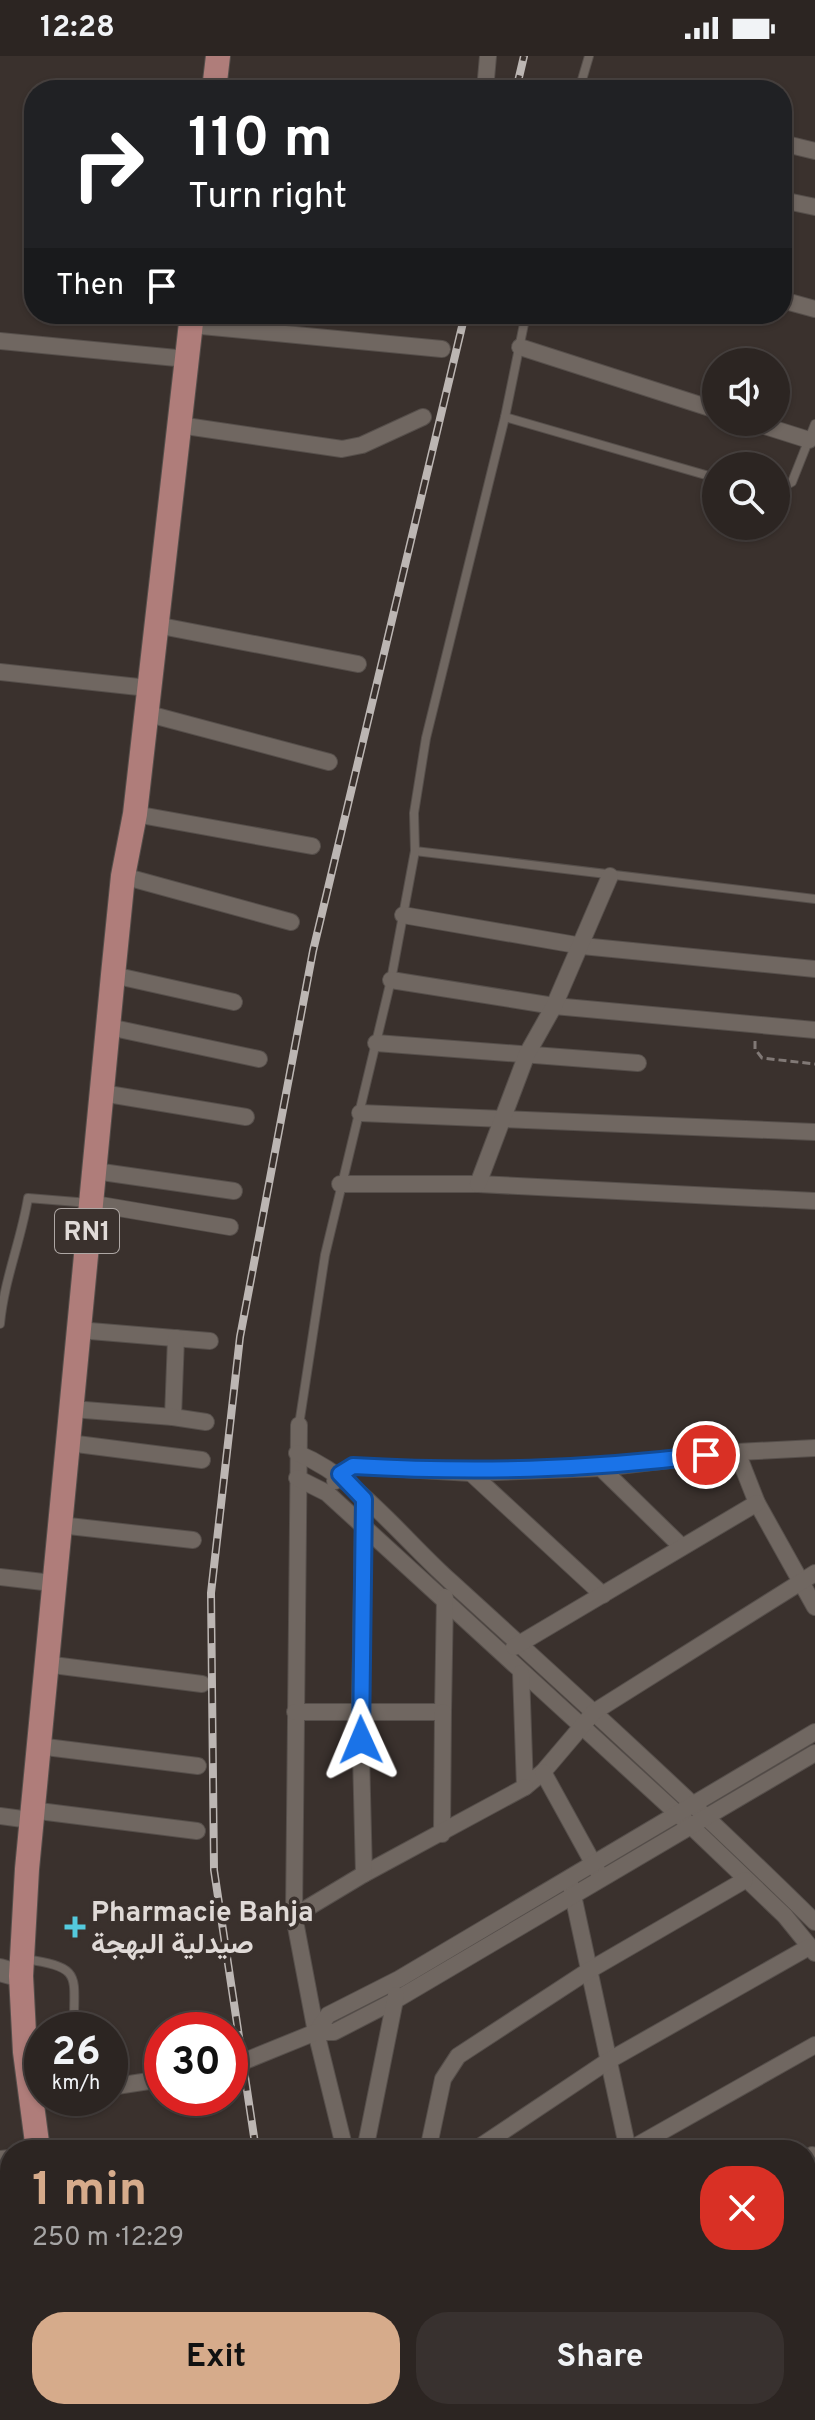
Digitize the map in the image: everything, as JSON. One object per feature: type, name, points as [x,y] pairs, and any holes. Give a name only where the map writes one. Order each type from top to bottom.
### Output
[{"type":"main road","points":[[215,80],[218,56]]},
{"type":"main road","name":"RN1","points":[[24,2022],[14,1968],[69,1443],[89,1203],[95,1171],[123,876],[135,814],[191,324]]},
{"type":"main road","name":"RN1","points":[[37,2116],[38,2140]]},
{"type":"street","points":[[486,80],[488,56]]},
{"type":"street","points":[[792,145],[815,151]]},
{"type":"street","points":[[792,202],[815,207]]},
{"type":"street","points":[[792,303],[815,309]]},
{"type":"street","points":[[226,324],[442,349]]},
{"type":"street","points":[[0,341],[187,359]]},
{"type":"street","points":[[520,347],[702,406]]},
{"type":"street","points":[[179,425],[342,449],[362,445],[423,417]]},
{"type":"street","points":[[790,434],[809,440]]},
{"type":"street","points":[[156,625],[358,664]]},
{"type":"street","points":[[0,672],[148,688]]},
{"type":"street","points":[[145,713],[329,762]]},
{"type":"street","points":[[135,814],[312,846]]},
{"type":"street","points":[[123,876],[291,922]]},
{"type":"street","points":[[478,1184],[527,1054],[582,946],[610,876]]},
{"type":"street","points":[[403,915],[582,946],[815,969]]},
{"type":"street","points":[[113,975],[234,1002]]},
{"type":"street","points":[[391,980],[554,1006],[815,1030]]},
{"type":"street","points":[[109,1027],[259,1059]]},
{"type":"street","points":[[376,1043],[638,1063]]},
{"type":"street","points":[[102,1093],[246,1117]]},
{"type":"street","points":[[360,1113],[815,1132]]},
{"type":"street","points":[[95,1171],[234,1191]]},
{"type":"street","points":[[340,1184],[478,1184],[815,1201]]},
{"type":"street","points":[[89,1203],[230,1227]]},
{"type":"street","points":[[78,1330],[210,1341]]},
{"type":"street","points":[[173,1417],[176,1338]]},
{"type":"street","points":[[72,1409],[206,1422]]},
{"type":"street","points":[[299,1425],[294,1916],[316,2032],[343,2140]]},
{"type":"street","points":[[69,1443],[202,1460]]},
{"type":"street","points":[[327,1493],[340,1474],[353,1466],[471,1473],[601,1468],[737,1452],[815,1448]]},
{"type":"street","points":[[737,1452],[757,1503],[808,1577],[815,1607]]},
{"type":"street","points":[[297,1453],[340,1474],[446,1578],[808,1904],[815,1922]]},
{"type":"street","points":[[601,1468],[682,1547]]},
{"type":"street","points":[[471,1473],[603,1595]]},
{"type":"street","points":[[297,1478],[327,1493],[521,1673],[581,1724],[785,1916],[812,1950],[608,2061],[490,2140]]},
{"type":"street","points":[[364,1499],[360,1714],[364,1874]]},
{"type":"street","points":[[503,1654],[757,1503]]},
{"type":"street","points":[[60,1525],[193,1540]]},
{"type":"street","points":[[0,1577],[52,1583]]},
{"type":"street","points":[[294,1916],[364,1874],[525,1787],[543,1772],[594,1712],[808,1577]]},
{"type":"street","points":[[442,1834],[446,1578]]},
{"type":"street","points":[[45,1664],[202,1684]]},
{"type":"street","points":[[521,1673],[525,1787]]},
{"type":"street","points":[[295,1712],[443,1712]]},
{"type":"street","points":[[316,2032],[328,2015],[399,1979],[815,1732]]},
{"type":"street","points":[[38,1746],[198,1766]]},
{"type":"street","points":[[248,2060],[316,2032],[334,2032],[394,2001],[815,1753]]},
{"type":"street","points":[[543,1772],[602,1879]]},
{"type":"street","points":[[0,1816],[30,1815],[197,1831]]},
{"type":"street","points":[[570,1877],[627,2140]]},
{"type":"street","points":[[430,2140],[443,2079],[451,2062],[588,1971],[745,1880]]},
{"type":"street","points":[[785,1916],[808,1904]]},
{"type":"street","points":[[367,2140],[399,1979]]},
{"type":"street","points":[[647,2140],[815,2045]]},
{"type":"lane","points":[[582,80],[589,56]]},
{"type":"lane","points":[[299,1425],[340,1184],[391,980],[415,851],[414,813],[423,750],[505,417],[524,324]]},
{"type":"lane","points":[[505,417],[702,474]]},
{"type":"lane","points":[[790,483],[815,424]]},
{"type":"lane","points":[[415,851],[815,899]]},
{"type":"lane","points":[[0,1324],[4,1282],[23,1227],[28,1198],[89,1203]]},
{"type":"lane","points":[[14,1968],[60,1964],[69,1969],[73,1977],[74,2012]]},
{"type":"path","points":[[755,1025],[757,1055],[772,1061],[815,1064]]},
{"type":"railway","points":[[518,80],[524,56]]},
{"type":"railway","points":[[254,2140],[214,1870],[211,1593],[240,1337],[313,951],[463,324]]},
{"type":"place","name":"Pharmacie Bahja صيدلية البهجة","points":[[75,1927]]},
{"type":"route","points":[[361,1740],[364,1499],[340,1474],[343,1471],[353,1466],[471,1473],[601,1468],[706,1455]]}]
